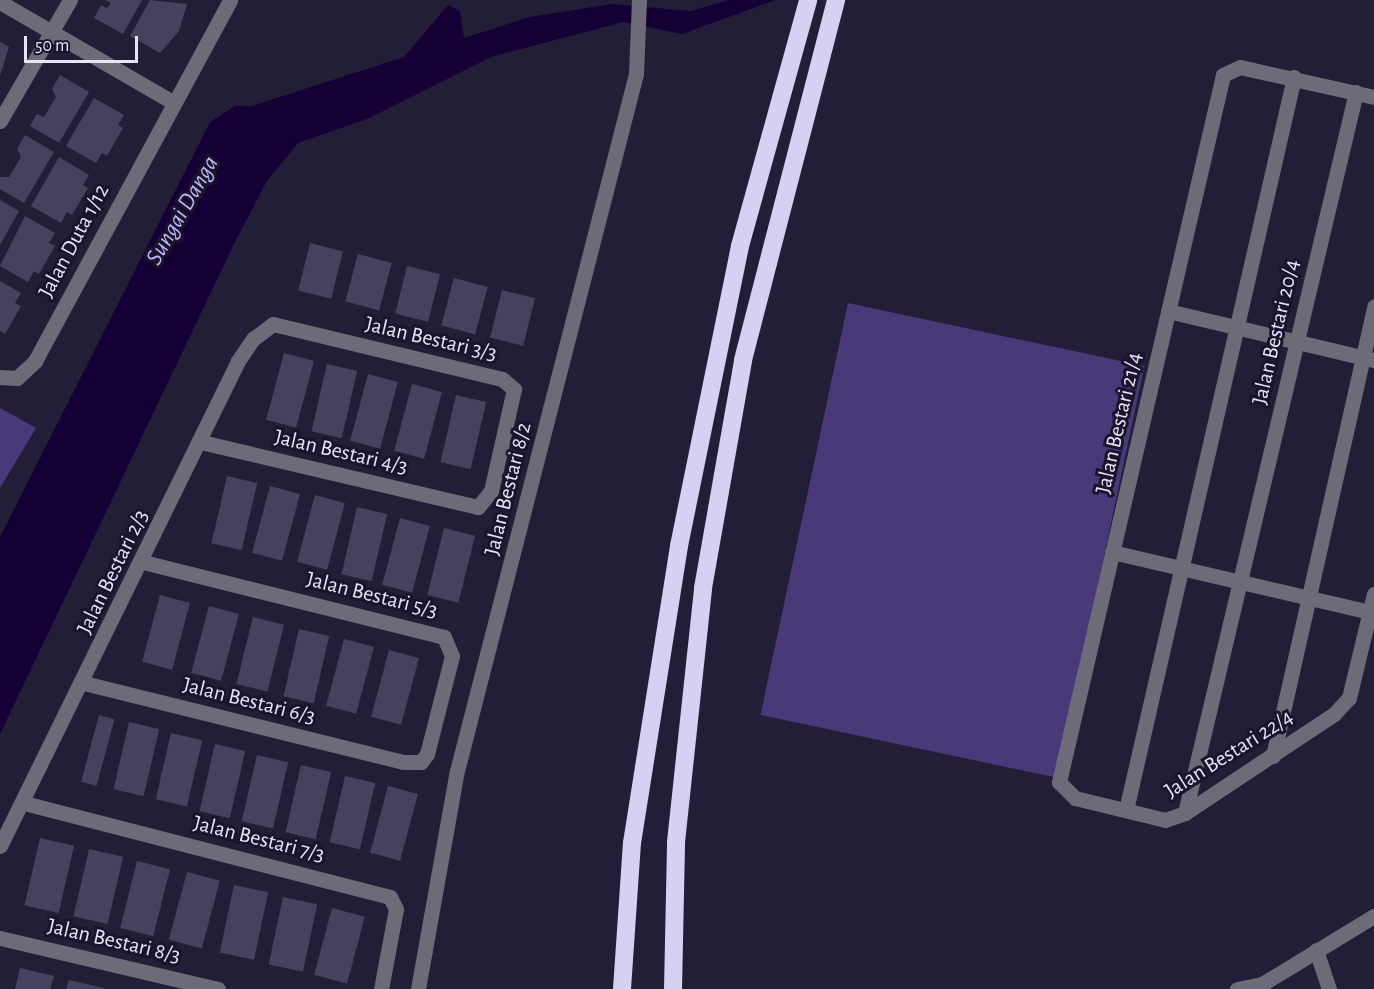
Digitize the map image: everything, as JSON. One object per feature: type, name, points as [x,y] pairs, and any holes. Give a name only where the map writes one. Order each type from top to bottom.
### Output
[{"type":"highway","points":[[622,989],[632,843],[679,546],[740,246],[788,63],[808,0]]},
{"type":"highway","points":[[674,989],[676,842],[703,588],[743,360],[821,48],[836,0]]},
{"type":"street","points":[[0,121],[70,0]]},
{"type":"street","points":[[0,2],[174,103],[230,0]]},
{"type":"street","name":"Jalan Bestari 8/2","points":[[418,989],[457,771],[636,74],[639,0]]},
{"type":"street","name":"Jalan Bestari 21/4","points":[[1059,782],[1223,75],[1240,67],[1294,77]]},
{"type":"street","points":[[1126,810],[1294,77],[1374,97]]},
{"type":"street","name":"Jalan Bestari 20/4","points":[[1185,813],[1356,92]]},
{"type":"street","name":"Jalan Duta 1/12","points":[[0,377],[17,378],[28,372],[174,103]]},
{"type":"street","points":[[1273,756],[1305,597],[1368,358],[1374,306]]},
{"type":"street","points":[[1168,311],[1368,358]]},
{"type":"street","name":"Jalan Bestari 2/3","points":[[0,846],[84,683],[238,361],[253,339],[273,324]]},
{"type":"street","name":"Jalan Bestari 3/3","points":[[273,324],[511,383],[515,397],[489,498],[470,506]]},
{"type":"street","name":"Jalan Bestari 4/3","points":[[201,442],[470,506]]},
{"type":"street","points":[[1112,552],[1370,612],[1374,594]]},
{"type":"street","name":"Jalan Bestari 5/3","points":[[143,562],[444,637],[452,656],[431,745],[421,762],[403,762]]},
{"type":"street","name":"Jalan Bestari 22/4","points":[[1059,782],[1075,798],[1165,820],[1185,813],[1273,756],[1349,698],[1370,612]]},
{"type":"street","name":"Jalan Bestari 6/3","points":[[84,683],[403,762]]},
{"type":"street","name":"Jalan Bestari 7/3","points":[[24,803],[390,897],[396,909],[381,989]]},
{"type":"street","points":[[1237,989],[1263,987],[1316,950],[1374,916]]},
{"type":"street","name":"Jalan Bestari 8/3","points":[[0,938],[218,989]]},
{"type":"street","points":[[1316,950],[1329,989]]},
{"type":"shaded area","points":[[848,303],[1144,366],[1057,778],[760,715]]},
{"type":"shaded area","points":[[0,408],[36,428],[0,488]]},
{"type":"water","name":"Sungai Danga","points":[[728,0],[776,0],[682,34],[623,22],[491,57],[367,119],[298,143],[267,181],[235,242],[0,734],[0,537],[210,122],[235,106],[252,106],[404,57],[448,5],[460,11],[464,38],[530,17],[611,4],[691,11]]},
{"type":"building","points":[[105,0],[142,0],[123,34],[94,18],[101,5],[107,8],[111,3]]},
{"type":"building","points":[[150,0],[187,4],[179,31],[160,53],[130,36]]},
{"type":"building","points":[[0,42],[9,47],[0,76]]},
{"type":"building","points":[[60,75],[89,92],[59,143],[30,126],[37,114],[44,117],[56,97],[52,89]]},
{"type":"building","points":[[94,98],[124,115],[118,125],[123,128],[107,156],[102,153],[96,163],[66,146]]},
{"type":"building","points":[[25,135],[54,152],[24,203],[0,189],[0,177],[9,177],[21,157],[17,149]]},
{"type":"building","points":[[59,157],[89,175],[83,185],[88,188],[72,215],[67,212],[61,223],[31,206]]},
{"type":"building","points":[[0,200],[19,211],[0,245]]},
{"type":"building","points":[[25,216],[55,233],[49,243],[55,246],[39,274],[34,271],[28,282],[0,266]]},
{"type":"building","points":[[310,243],[343,251],[331,299],[298,291]]},
{"type":"building","points":[[358,254],[392,263],[379,310],[345,301]]},
{"type":"building","points":[[407,266],[440,274],[428,322],[395,314]]},
{"type":"building","points":[[454,278],[488,287],[475,334],[441,325]]},
{"type":"building","points":[[0,281],[21,293],[15,303],[21,306],[5,334],[0,331]]},
{"type":"building","points":[[502,290],[535,298],[523,346],[490,338]]},
{"type":"building","points":[[284,353],[314,361],[296,428],[266,420]]},
{"type":"building","points":[[327,364],[357,371],[342,438],[311,431]]},
{"type":"building","points":[[368,374],[398,382],[380,449],[350,441]]},
{"type":"building","points":[[412,384],[442,392],[424,459],[394,451]]},
{"type":"building","points":[[456,395],[486,402],[471,469],[440,462]]},
{"type":"building","points":[[227,476],[257,483],[242,550],[211,543]]},
{"type":"building","points":[[270,486],[300,494],[282,561],[252,553]]},
{"type":"building","points":[[315,495],[345,503],[327,570],[297,562]]},
{"type":"building","points":[[357,507],[387,514],[372,581],[341,574]]},
{"type":"building","points":[[400,518],[430,526],[412,593],[382,585]]},
{"type":"building","points":[[444,528],[475,536],[458,603],[427,595]]},
{"type":"building","points":[[160,595],[190,603],[172,670],[142,662]]},
{"type":"building","points":[[209,606],[239,614],[221,681],[191,673]]},
{"type":"building","points":[[253,617],[284,625],[267,692],[236,684]]},
{"type":"building","points":[[299,629],[329,636],[314,703],[283,696]]},
{"type":"building","points":[[344,639],[374,647],[356,714],[326,706]]},
{"type":"building","points":[[389,650],[419,658],[401,725],[371,717]]},
{"type":"building","points":[[99,715],[114,719],[97,786],[81,782]]},
{"type":"building","points":[[129,722],[159,729],[144,796],[113,789]]},
{"type":"building","points":[[171,733],[202,740],[187,806],[156,799]]},
{"type":"building","points":[[215,744],[245,751],[230,818],[199,811]]},
{"type":"building","points":[[257,755],[288,762],[273,828],[242,821]]},
{"type":"building","points":[[301,765],[331,772],[316,839],[285,832]]},
{"type":"building","points":[[345,776],[375,783],[360,849],[330,842]]},
{"type":"building","points":[[388,786],[418,794],[400,861],[370,853]]},
{"type":"building","points":[[40,838],[74,846],[59,913],[24,905]]},
{"type":"building","points":[[89,849],[123,857],[108,924],[73,916]]},
{"type":"building","points":[[137,861],[170,869],[153,936],[120,928]]},
{"type":"building","points":[[187,872],[220,881],[202,948],[169,940]]},
{"type":"building","points":[[234,885],[268,892],[254,960],[220,952]]},
{"type":"building","points":[[283,897],[317,904],[303,972],[269,964]]},
{"type":"building","points":[[332,908],[365,917],[347,983],[314,975]]},
{"type":"building","points":[[20,968],[54,976],[50,989],[15,989]]},
{"type":"building","points":[[69,980],[104,988],[104,989],[66,989]]}]
